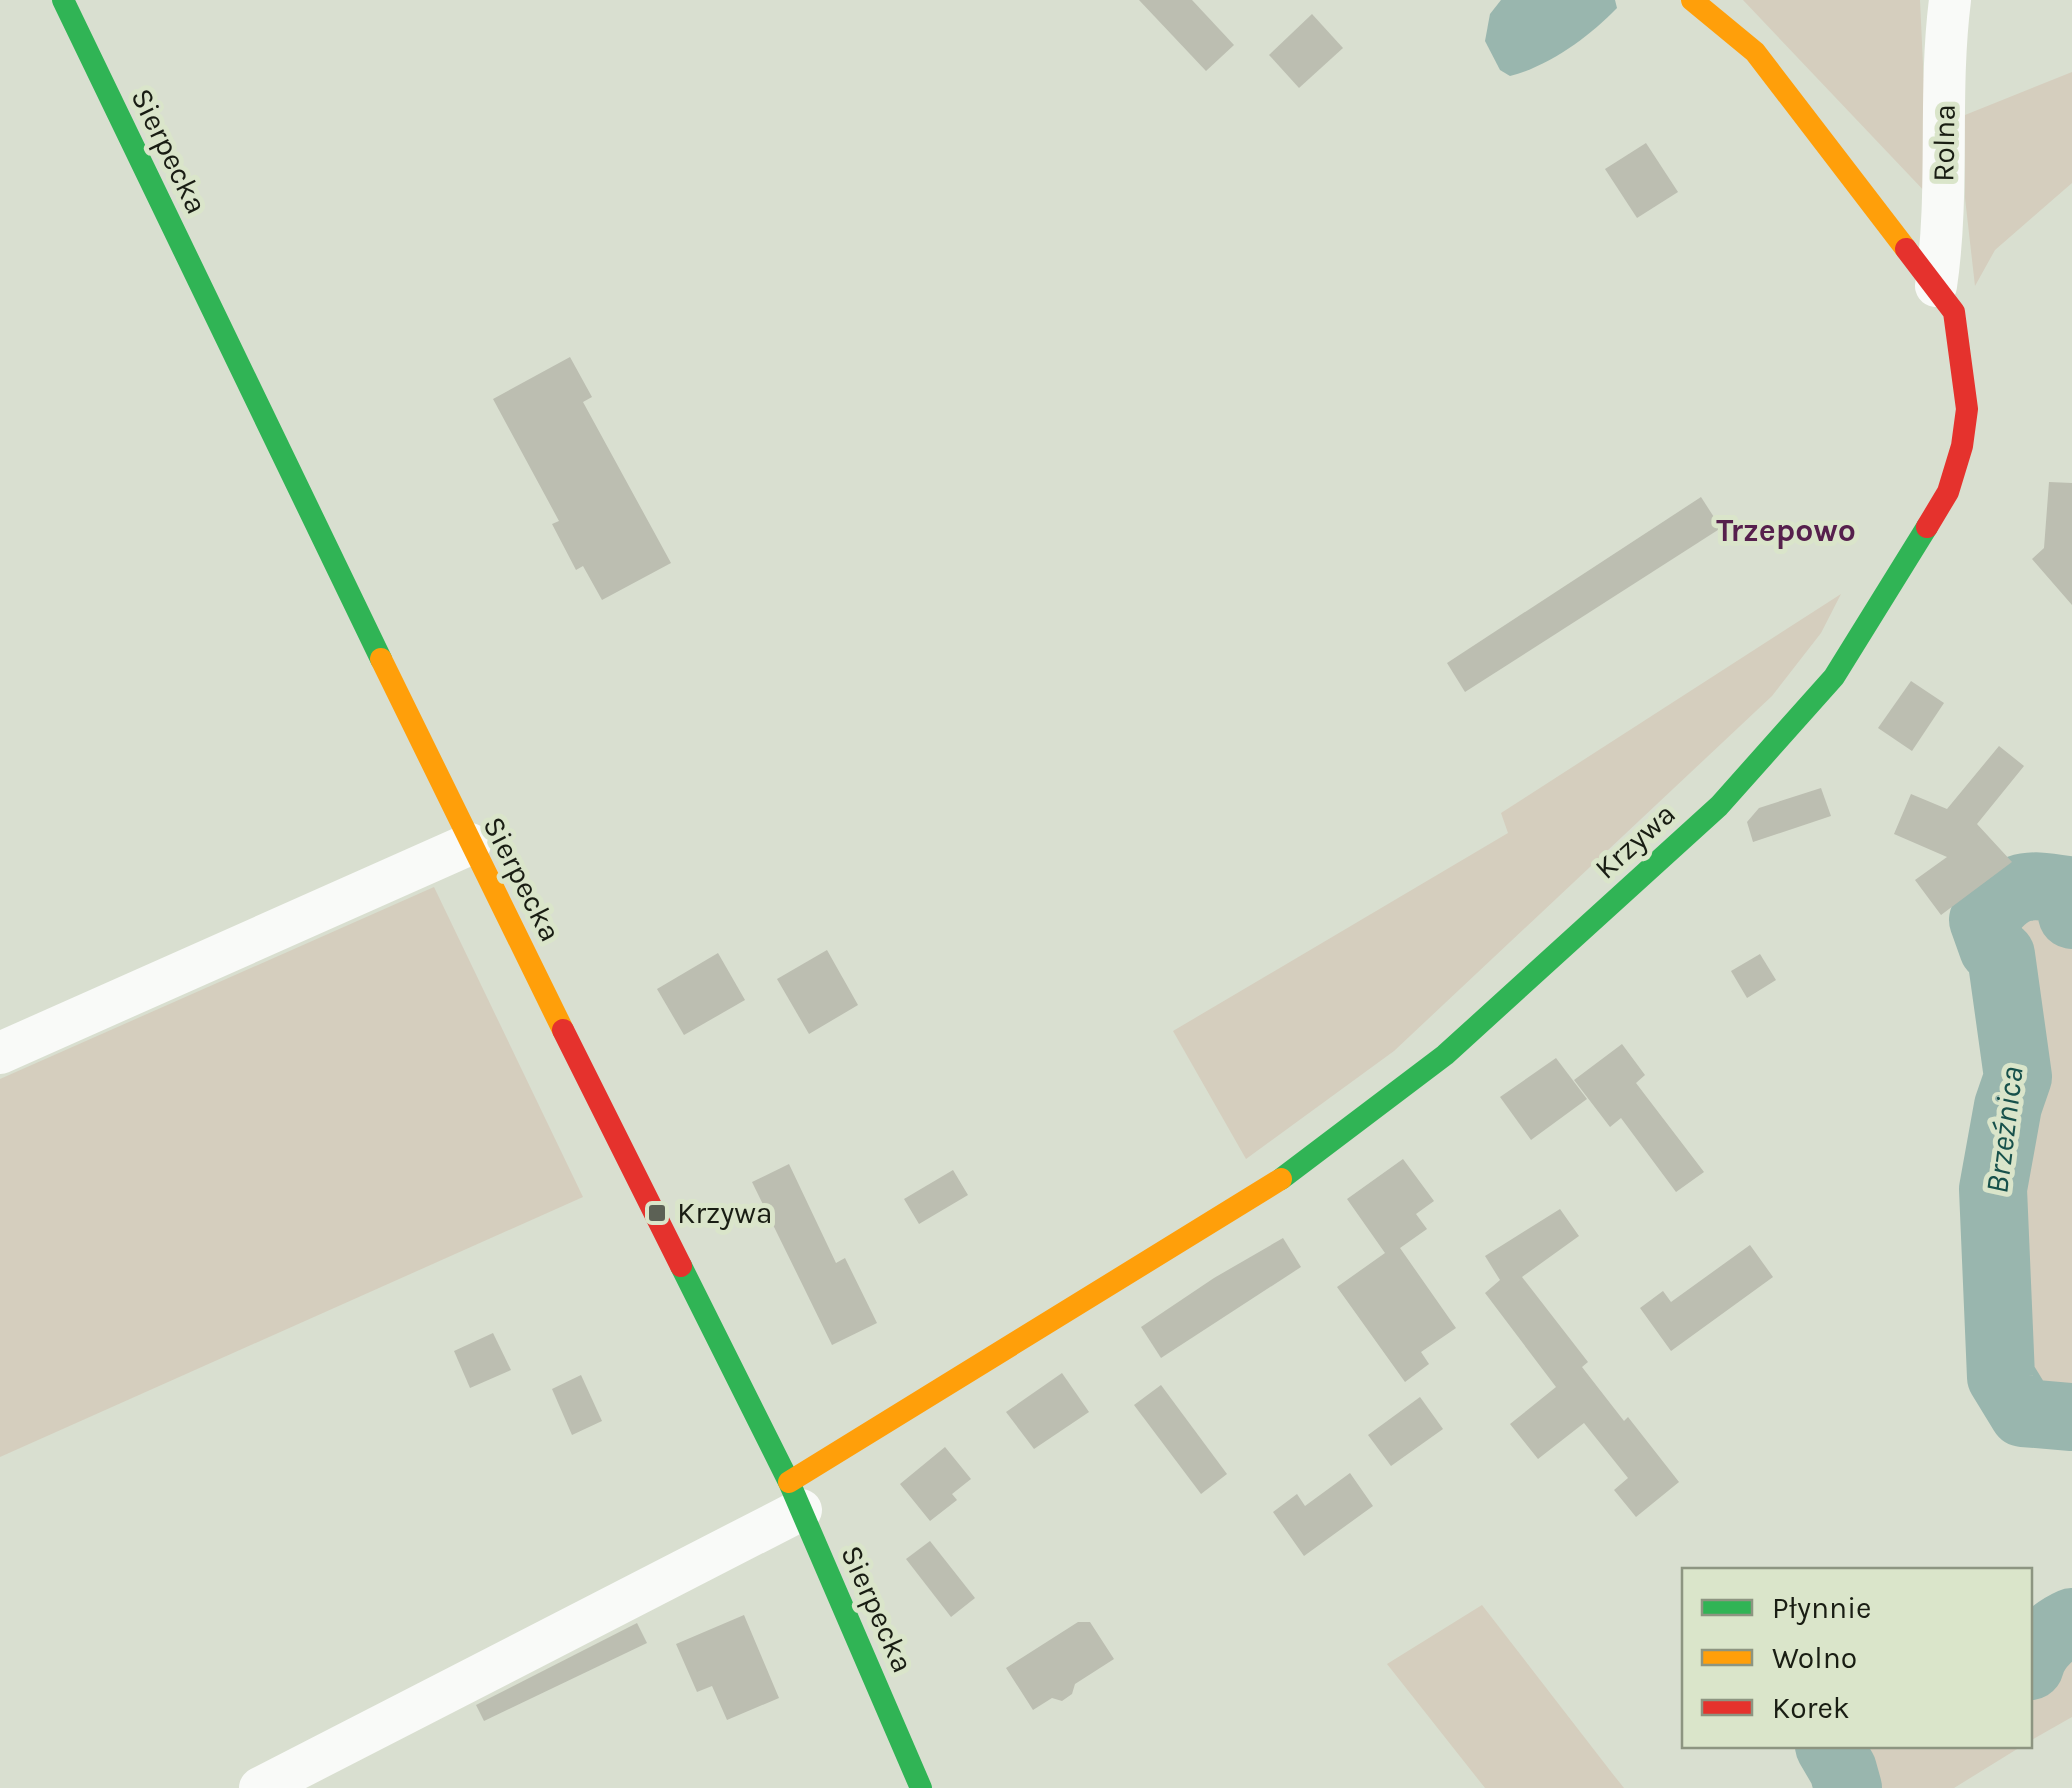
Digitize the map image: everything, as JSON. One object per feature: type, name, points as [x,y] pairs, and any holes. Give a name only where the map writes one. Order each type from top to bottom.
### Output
[{"type":"street","name":"Sierpecka","points":[[63,0],[470,844],[795,1496],[921,1788]]},
{"type":"street","name":"Krzywa","points":[[795,1496],[1273,1186],[1444,1055],[1719,806],[1834,676],[1948,492],[1962,446],[1967,409],[1954,312],[1754,52],[1692,0]]},
{"type":"street","name":"Rolna","points":[[1936,286],[1943,236],[1945,42],[1950,0]]},
{"type":"street","points":[[0,1054],[470,844]]},
{"type":"street","points":[[260,1788],[795,1496]]},
{"type":"shaded area","points":[[1743,0],[1920,0],[1929,196]]},
{"type":"shaded area","points":[[2072,72],[2072,183],[1995,250],[1975,286],[1965,198],[1965,115]]},
{"type":"shaded area","points":[[1841,594],[1821,633],[1772,696],[1394,1051],[1246,1159],[1173,1031],[1508,833],[1501,813]]},
{"type":"shaded area","points":[[434,887],[583,1197],[0,1457],[0,1079]]},
{"type":"shaded area","points":[[2033,889],[2058,897],[2062,917],[2072,928],[2072,1409],[2028,1408],[2011,1383],[2001,1189],[2012,1113],[2026,1070],[2008,962],[1992,930],[1998,910]]},
{"type":"shaded area","points":[[1482,1605],[1624,1788],[1485,1788],[1387,1664]]},
{"type":"shaded area","points":[[2072,1633],[2072,1717],[2032,1740],[2034,1679],[2047,1652]]},
{"type":"shaded area","points":[[1842,1748],[2019,1748],[1954,1788],[1857,1788],[1851,1761]]},
{"type":"water","points":[[1501,0],[1615,0],[1617,8],[1568,49],[1510,76],[1500,70],[1485,41],[1490,14]]},
{"type":"building","points":[[1139,0],[1192,0],[1234,45],[1206,71]]},
{"type":"building","points":[[1312,14],[1343,48],[1299,88],[1269,55]]},
{"type":"building","points":[[1646,143],[1678,192],[1637,218],[1605,169]]},
{"type":"building","points":[[570,357],[592,397],[583,402],[671,563],[602,600],[583,566],[576,570],[552,524],[559,521],[493,399]]},
{"type":"building","points":[[2049,482],[2072,483],[2072,605],[2032,559],[2044,548]]},
{"type":"building","points":[[1701,497],[1721,528],[1465,692],[1447,663]]},
{"type":"building","points":[[1911,681],[1944,703],[1912,751],[1878,728]]},
{"type":"building","points":[[1999,746],[2024,766],[1977,824],[2012,862],[1941,915],[1915,880],[1947,857],[1894,834],[1911,794],[1947,809]]},
{"type":"building","points":[[1821,788],[1831,816],[1753,842],[1747,822],[1759,808]]},
{"type":"building","points":[[827,950],[858,1005],[809,1034],[777,979]]},
{"type":"building","points":[[718,953],[745,1000],[684,1035],[657,989]]},
{"type":"building","points":[[1760,954],[1776,980],[1747,998],[1731,971]]},
{"type":"building","points":[[1622,1044],[1645,1075],[1636,1083],[1704,1172],[1676,1192],[1621,1118],[1610,1127],[1574,1080]]},
{"type":"building","points":[[1556,1058],[1587,1099],[1531,1140],[1500,1097]]},
{"type":"building","points":[[1403,1159],[1434,1201],[1416,1214],[1427,1229],[1400,1248],[1456,1328],[1421,1352],[1429,1364],[1405,1382],[1337,1287],[1385,1253],[1347,1199]]},
{"type":"building","points":[[789,1164],[836,1263],[845,1258],[877,1323],[832,1345],[752,1182]]},
{"type":"building","points":[[953,1170],[968,1195],[919,1224],[904,1199]]},
{"type":"building","points":[[1560,1209],[1579,1236],[1522,1277],[1588,1362],[1582,1367],[1679,1482],[1636,1517],[1614,1490],[1628,1478],[1584,1423],[1538,1459],[1510,1424],[1556,1387],[1485,1293],[1500,1280],[1485,1256]]},
{"type":"building","points":[[1283,1238],[1301,1267],[1161,1358],[1141,1327]]},
{"type":"building","points":[[1750,1245],[1773,1277],[1671,1351],[1640,1308],[1663,1291],[1671,1302]]},
{"type":"building","points":[[493,1333],[511,1370],[470,1388],[454,1351]]},
{"type":"building","points":[[1062,1373],[1089,1412],[1034,1449],[1006,1412]]},
{"type":"building","points":[[581,1375],[602,1421],[572,1435],[552,1389]]},
{"type":"building","points":[[1161,1385],[1227,1474],[1201,1494],[1134,1405]]},
{"type":"building","points":[[1420,1397],[1443,1429],[1391,1466],[1368,1435]]},
{"type":"building","points":[[945,1447],[971,1479],[952,1494],[957,1500],[930,1521],[900,1484]]},
{"type":"building","points":[[1350,1473],[1373,1506],[1304,1556],[1273,1512],[1297,1494],[1305,1506]]},
{"type":"building","points":[[930,1541],[975,1598],[951,1617],[906,1559]]},
{"type":"building","points":[[744,1615],[779,1698],[727,1720],[712,1686],[697,1692],[676,1644]]},
{"type":"building","points":[[1078,1622],[1090,1622],[1114,1659],[1075,1684],[1072,1694],[1062,1701],[1052,1698],[1033,1710],[1006,1668]]},
{"type":"building","points":[[637,1623],[647,1643],[484,1721],[476,1705]]},
{"type":"waterway","name":"Brzeźnica","points":[[2072,915],[2067,890],[2039,886],[2010,893],[1983,920],[1993,948],[2001,955],[2018,1077],[2008,1106],[1993,1189],[2001,1377],[2023,1413],[2072,1417]]},
{"type":"waterway","name":"Brzeźnica","points":[[2032,1661],[2046,1640],[2072,1622]]},
{"type":"waterway","name":"Brzeźnica","points":[[1830,1748],[1848,1788]]},
{"type":"traffic: fast","points":[[63,0],[381,659]]},
{"type":"traffic: fast","points":[[1281,1179],[1445,1055],[1719,806],[1834,677],[1927,527]]},
{"type":"traffic: fast","points":[[681,1266],[789,1482],[921,1788]]},
{"type":"traffic: slow","points":[[1692,0],[1755,52],[1906,249]]},
{"type":"traffic: slow","points":[[381,659],[563,1030]]},
{"type":"traffic: slow","points":[[789,1482],[1281,1179]]},
{"type":"traffic: jam","points":[[1906,249],[1954,312],[1967,409],[1962,446],[1948,492],[1927,527]]},
{"type":"traffic: jam","points":[[563,1030],[681,1266]]},
{"type":"place","name":"Krzywa","points":[[657,1213]]},
{"type":"district","name":"Trzepowo","points":[[1786,530]]}]
